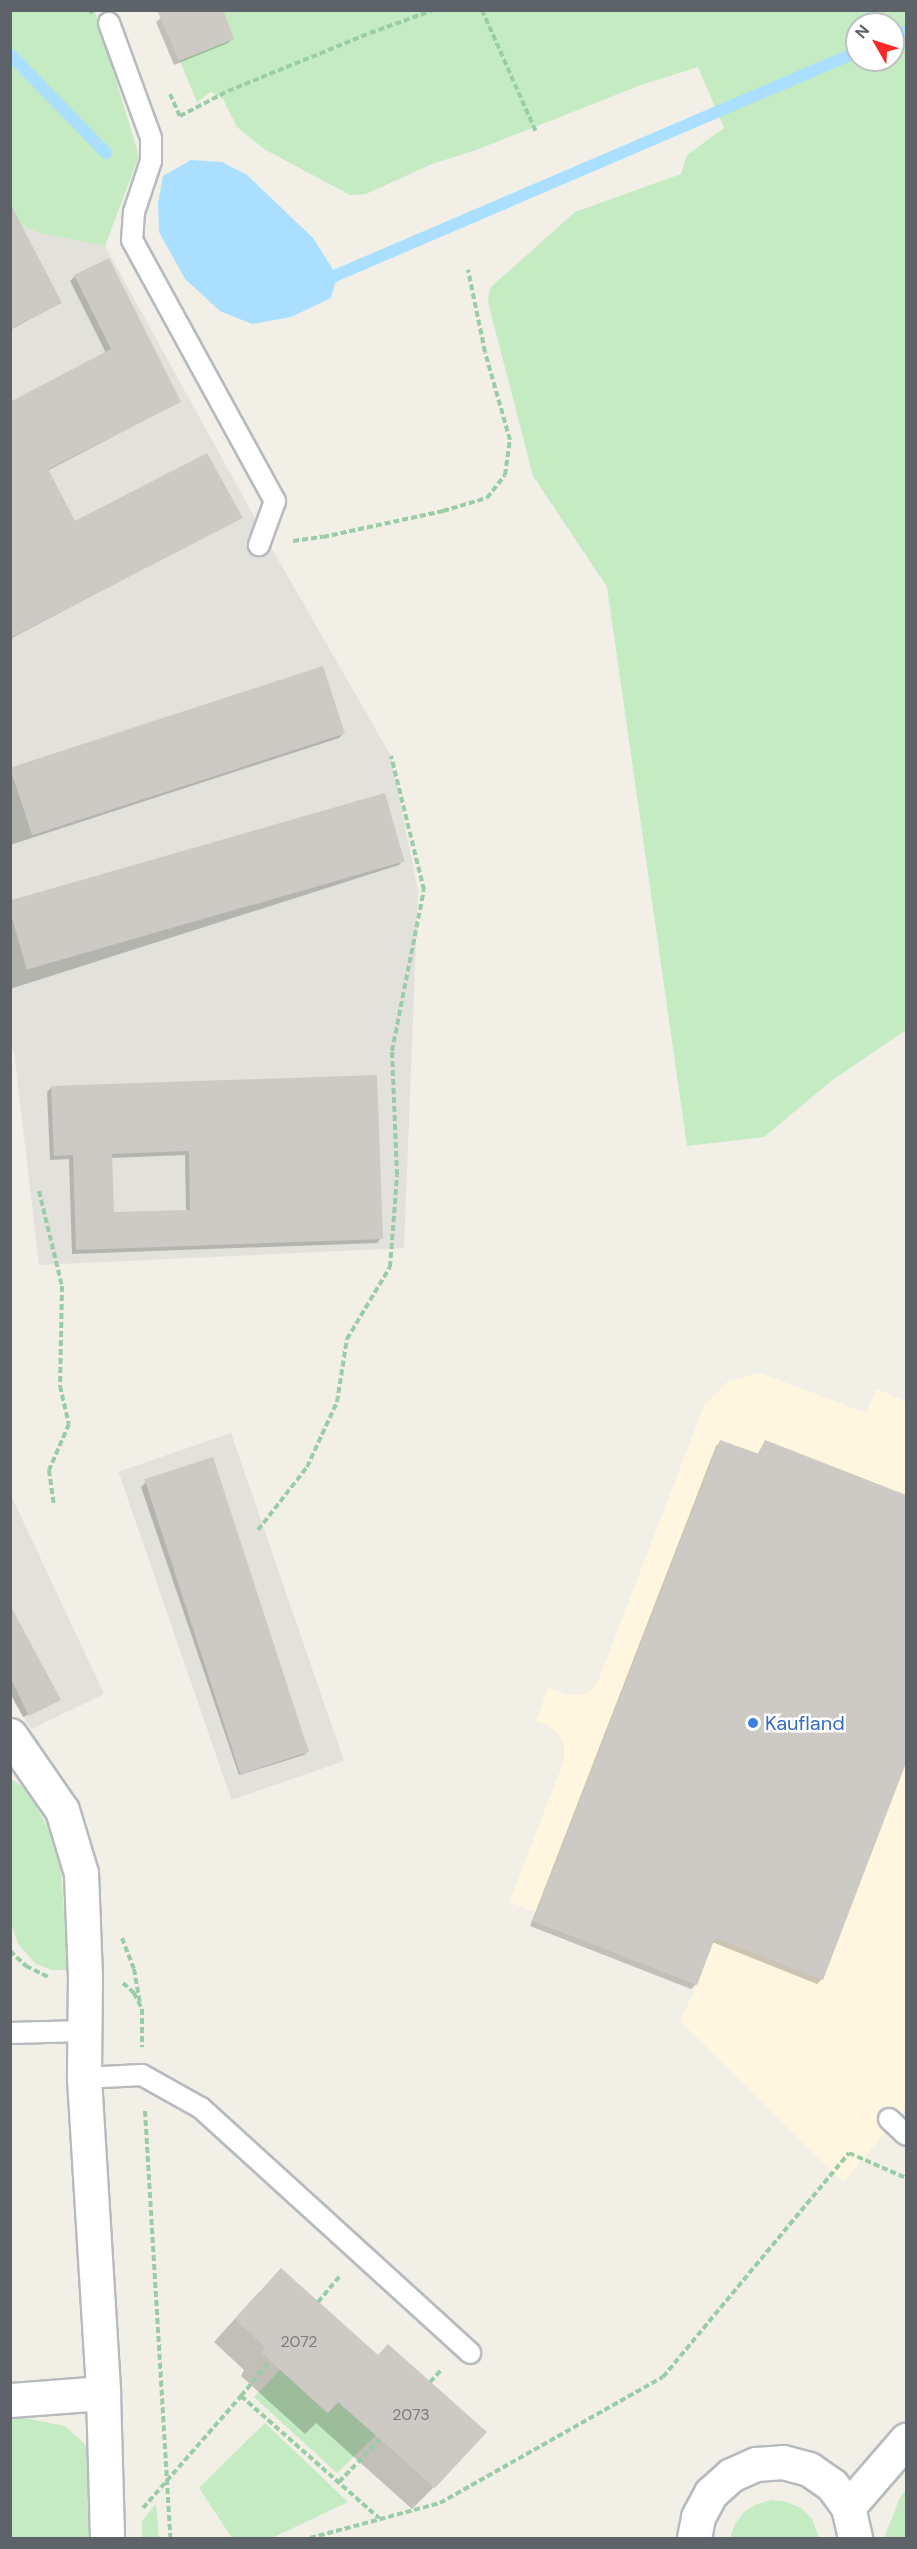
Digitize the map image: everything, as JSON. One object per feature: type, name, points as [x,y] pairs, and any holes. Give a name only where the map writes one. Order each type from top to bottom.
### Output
[{"type":"street","points":[[10,1736],[62,1810],[81,1873],[85,1976],[84,2078],[103,2393],[107,2538]]},
{"type":"street","points":[[10,2400],[103,2393]]},
{"type":"street","points":[[848,2507],[906,2440]]},
{"type":"street","points":[[694,2538],[698,2517],[711,2493],[730,2475],[756,2464],[783,2462],[809,2469],[832,2485],[848,2507],[855,2538]]},
{"type":"lane","points":[[110,23],[151,138],[151,161],[134,212],[132,240],[275,501],[260,545]]},
{"type":"lane","points":[[10,2033],[84,2031]]},
{"type":"lane","points":[[84,2078],[142,2075],[201,2108],[470,2353]]},
{"type":"lane","points":[[889,2119],[906,2135]]},
{"type":"path","points":[[166,86],[180,116],[228,91],[370,33],[434,10]]},
{"type":"path","points":[[482,10],[536,132]]},
{"type":"path","points":[[260,545],[323,537],[443,511],[487,498],[505,475],[510,440],[485,351],[468,270]]},
{"type":"path","points":[[258,1530],[307,1467],[337,1402],[347,1339],[390,1268],[397,1175],[392,1051],[424,890],[391,756]]},
{"type":"path","points":[[39,1191],[62,1286],[60,1386],[69,1424],[49,1470],[54,1505]]},
{"type":"path","points":[[85,1976],[108,1974],[134,1993],[141,2009],[142,2075],[170,2538]]},
{"type":"path","points":[[310,2538],[440,2503],[663,2377],[849,2153],[906,2178]]},
{"type":"path","points":[[141,2511],[270,2361]]},
{"type":"path","points":[[241,2396],[379,2518]]},
{"type":"path","points":[[339,2482],[380,2439]]},
{"type":"shaded area","points":[[11,221],[40,233],[105,246],[272,549],[391,756],[418,891],[404,1248],[39,1265],[14,1051],[11,1047]]},
{"type":"shaded area","points":[[760,1373],[866,1413],[876,1389],[906,1401],[906,2108],[843,2182],[680,2021],[697,1985],[534,1921],[536,1912],[509,1902],[564,1761],[564,1745],[559,1735],[548,1725],[536,1721],[548,1688],[568,1695],[584,1694],[592,1689],[599,1679],[704,1406],[727,1382]]},
{"type":"shaded area","points":[[231,1433],[344,1761],[231,1800],[118,1472]]},
{"type":"shaded area","points":[[10,1493],[104,1694],[31,1729],[11,1697]]},
{"type":"green space","points":[[10,11],[95,11],[139,156],[105,246],[40,233],[11,221]]},
{"type":"green space","points":[[159,11],[906,11],[906,1030],[831,1081],[764,1137],[687,1146],[607,587],[533,476],[488,302],[490,288],[575,212],[681,174],[687,155],[724,128],[698,67],[641,85],[476,150],[432,164],[366,194],[350,195],[264,149],[237,127],[223,99],[211,92],[197,102]]},
{"type":"green space","points":[[10,1778],[23,1787],[52,1836],[61,1868],[68,1970],[52,1970],[36,1964],[18,1944],[12,1927]]},
{"type":"green space","points":[[280,2370],[327,2413],[344,2396],[376,2435],[337,2473],[254,2397]]},
{"type":"green space","points":[[10,2415],[65,2426],[85,2444],[89,2458],[90,2538],[11,2538]]},
{"type":"green space","points":[[265,2423],[348,2502],[272,2538],[232,2538],[199,2488]]},
{"type":"green space","points":[[906,2489],[906,2538],[884,2538],[899,2500]]},
{"type":"green space","points":[[772,2500],[787,2502],[801,2508],[812,2519],[819,2538],[730,2538],[735,2524],[744,2512],[757,2504]]},
{"type":"green space","points":[[156,2504],[159,2538],[142,2538],[142,2521]]},
{"type":"water","points":[[191,160],[222,162],[247,175],[313,238],[337,276],[331,298],[291,317],[252,324],[220,311],[185,279],[159,232],[158,203],[163,176]]},
{"type":"building","points":[[157,10],[223,10],[234,39],[179,61]]},
{"type":"building","points":[[10,203],[62,303],[10,329]]},
{"type":"building","points":[[109,258],[181,402],[48,469],[75,521],[207,453],[243,518],[10,638],[10,402],[111,349],[74,275]]},
{"type":"building","points":[[323,666],[345,734],[32,835],[10,768]]},
{"type":"building","points":[[385,793],[405,861],[27,970],[10,911],[10,901]]},
{"type":"building","points":[[377,1075],[383,1239],[76,1250],[73,1155],[54,1156],[51,1086]],"holes":[[[189,1151],[190,1210],[114,1212],[112,1154]]]},
{"type":"building","points":[[720,1440],[759,1454],[765,1440],[906,1495],[906,1763],[823,1980],[715,1938],[697,1985],[533,1921]]},
{"type":"building","points":[[213,1457],[309,1752],[240,1774],[145,1479]]},
{"type":"building","points":[[10,1605],[61,1700],[29,1716],[10,1677]]},
{"type":"building","points":[[281,2268],[378,2355],[388,2344],[487,2432],[435,2488],[338,2402],[328,2413],[262,2353],[265,2347],[235,2319]]},
{"type":"waterway","points":[[10,54],[106,153]]},
{"type":"waterway","points":[[325,280],[845,57]]},
{"type":"place","name":"Kaufland","points":[[753,1723]]}]
